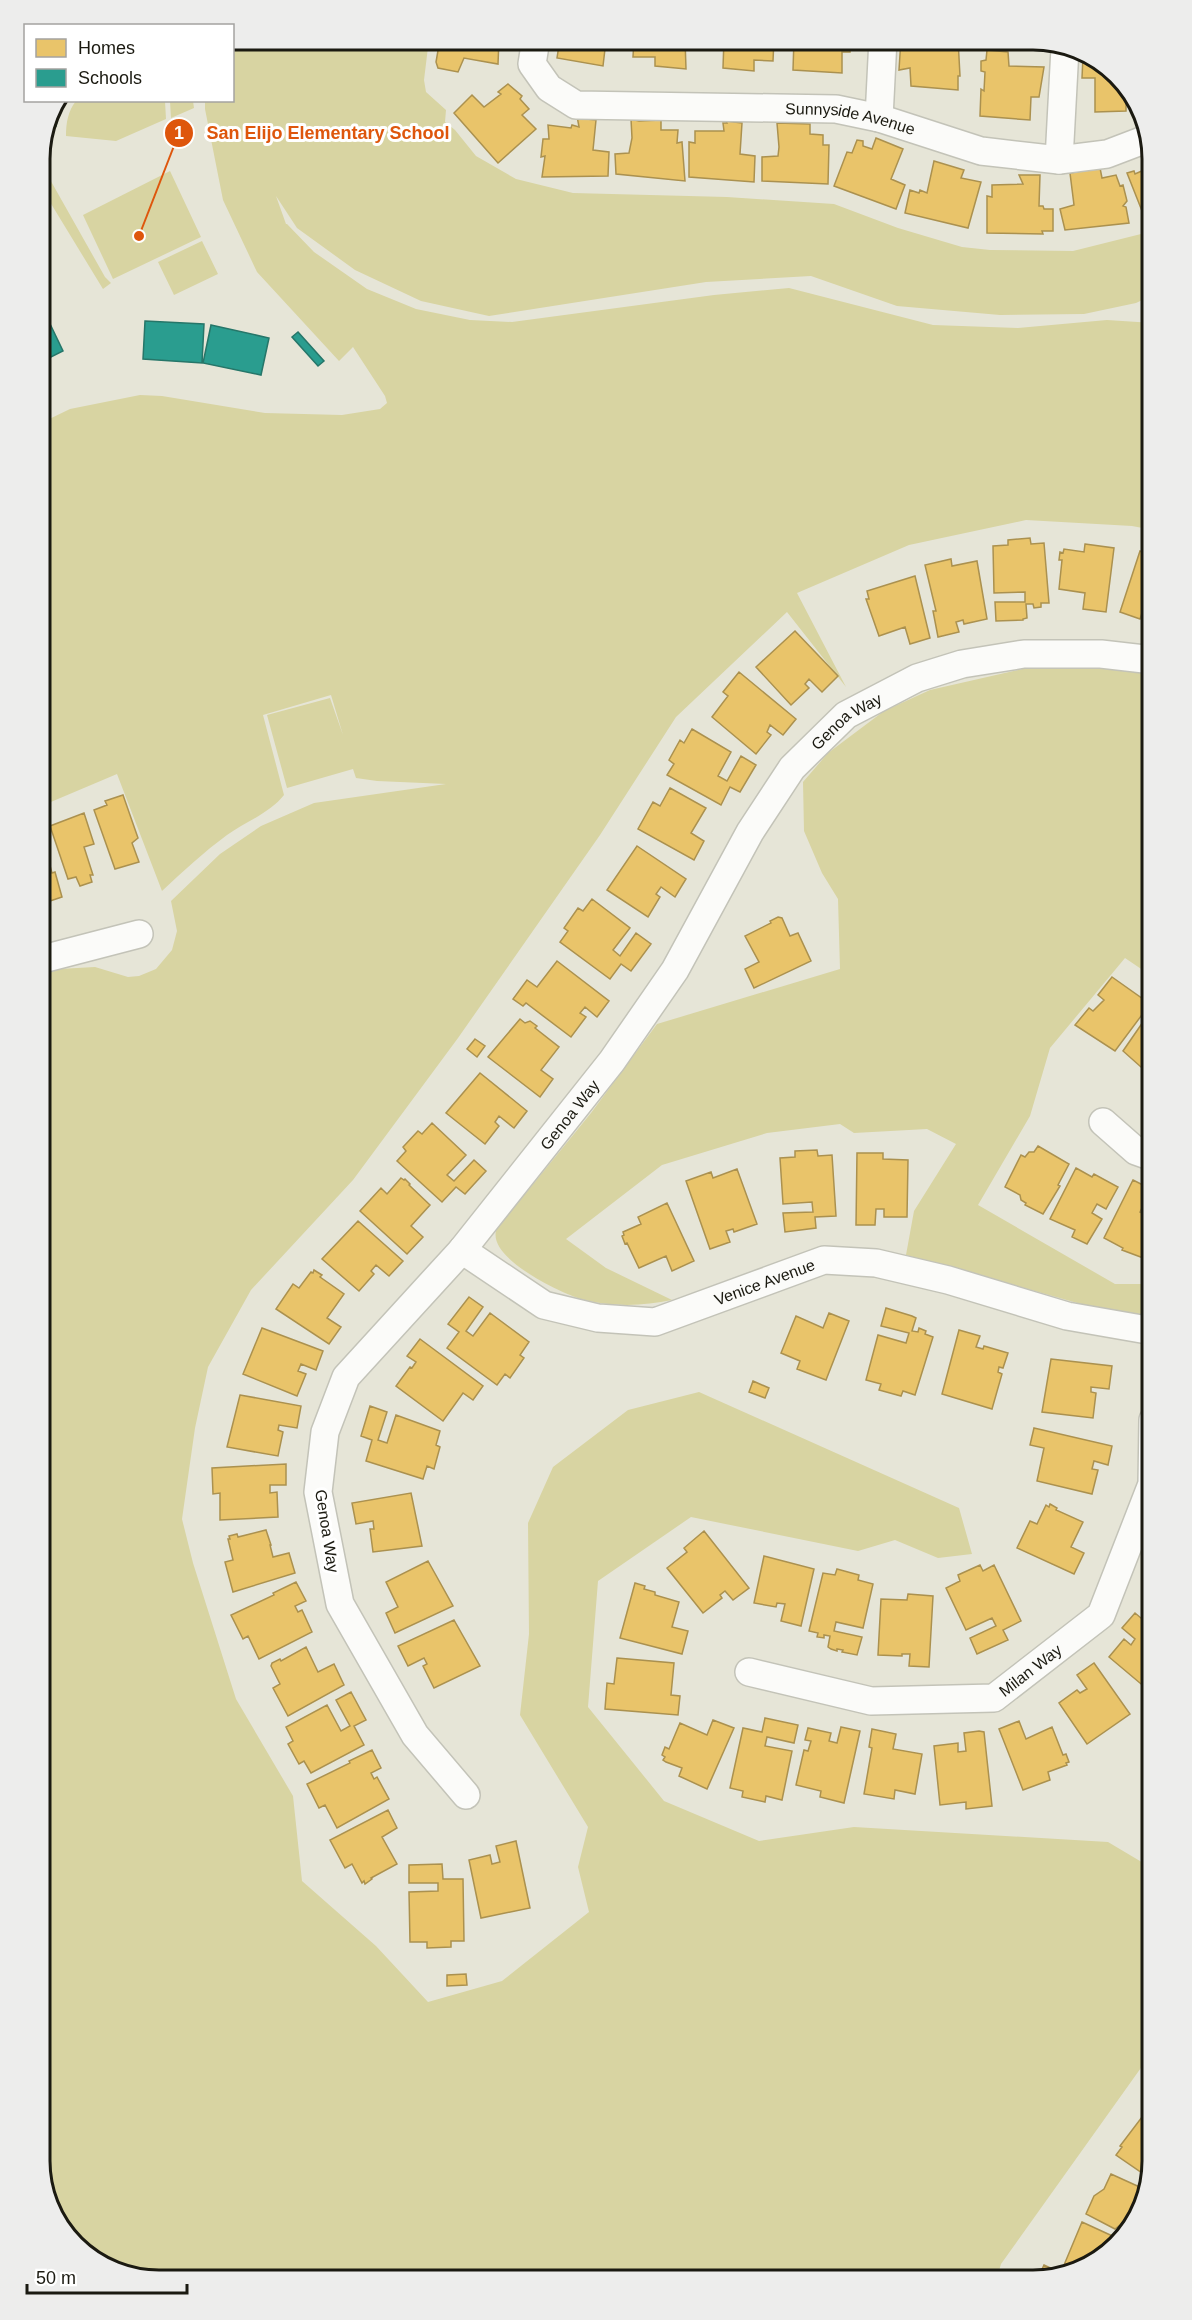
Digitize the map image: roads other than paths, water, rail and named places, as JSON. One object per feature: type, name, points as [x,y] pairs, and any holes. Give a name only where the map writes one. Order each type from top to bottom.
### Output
[{"type":"street","name":"Sunnyside Avenue","points":[[534,50],[532,64],[549,88],[576,105],[836,109],[879,118],[981,151],[1059,160],[1107,154],[1141,141]]},
{"type":"street","points":[[879,118],[882,50]]},
{"type":"street","points":[[1059,160],[1065,54]]},
{"type":"street","name":"Genoa Way","points":[[466,1795],[415,1735],[340,1604],[318,1492],[325,1432],[346,1377],[462,1250],[612,1061],[675,970],[750,832],[792,768],[846,715],[917,678],[962,664],[1024,654],[1101,654],[1142,659]]},
{"type":"street","points":[[50,957],[139,934]]},
{"type":"street","points":[[1103,1122],[1136,1151],[1142,1153]]},
{"type":"street","name":"Venice Avenue","points":[[462,1250],[544,1305],[598,1318],[655,1322],[824,1260],[876,1263],[948,1280],[1067,1316],[1142,1329]]},
{"type":"street","name":"Milan Way","points":[[749,1672],[871,1701],[994,1698],[1101,1615],[1142,1510]]},
{"type":"place","name":"San Elijo Elementary School","points":[[139,236]]}]
